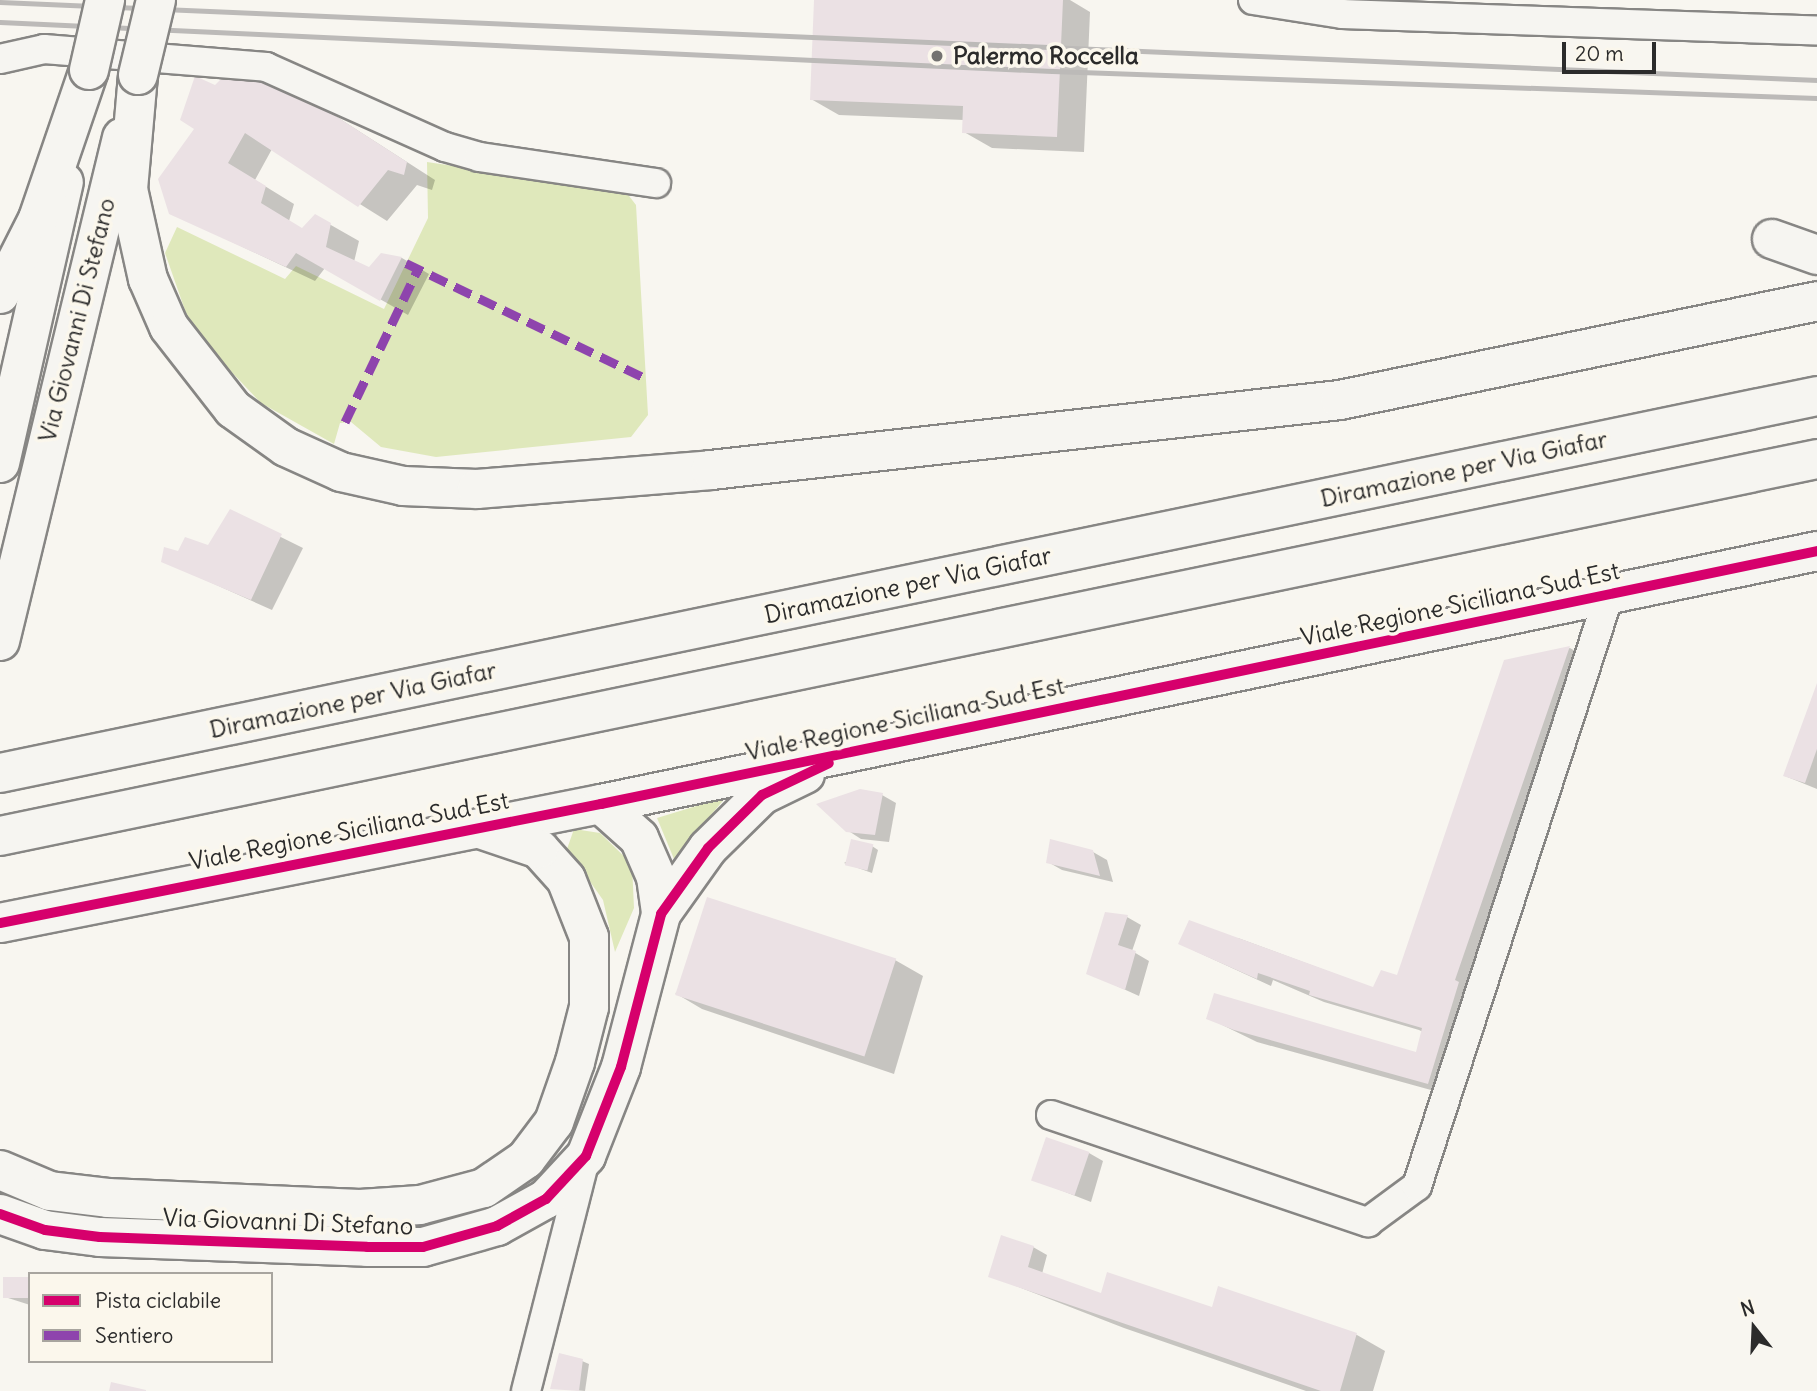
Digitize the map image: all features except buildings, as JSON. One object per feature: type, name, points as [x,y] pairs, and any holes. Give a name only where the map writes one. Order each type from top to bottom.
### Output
[{"type":"main road","name":"Via Giovanni Di Stefano","points":[[0,463],[105,0]]},
{"type":"main road","name":"Via Giovanni Di Stefano","points":[[0,641],[156,0]]},
{"type":"main road","points":[[0,295],[38,219],[89,70]]},
{"type":"main road","points":[[138,75],[127,159],[132,222],[169,327],[198,370],[233,409],[286,447],[341,472],[403,486],[477,489],[711,470],[1340,400],[1817,301]]},
{"type":"main road","points":[[1772,239],[1817,255]]},
{"type":"main road","name":"Diramazione per Via Giafar","points":[[0,774],[1817,396]]},
{"type":"main road","points":[[0,836],[1817,459]]},
{"type":"main road","name":"Viale Regione Siciliana Sud Est","points":[[0,922],[601,804],[1817,551]]},
{"type":"main road","name":"Via Giovanni Di Stefano","points":[[0,1214],[45,1230],[100,1237],[423,1247],[497,1226],[533,1206],[586,1156],[621,1067],[661,914],[708,848],[762,795],[852,751]]},
{"type":"main road","points":[[601,804],[639,838],[656,877],[661,914]]},
{"type":"main road","points":[[0,1170],[50,1191],[96,1197],[360,1209],[420,1205],[484,1188],[526,1158],[554,1122],[575,1062],[589,1007],[589,937],[566,879],[539,849],[478,828]]},
{"type":"street","points":[[1253,0],[1342,14],[1817,31]]},
{"type":"street","points":[[0,59],[44,49],[266,67],[456,150],[656,183]]},
{"type":"street","points":[[1051,1115],[1368,1222],[1418,1186],[1609,595]]},
{"type":"street","points":[[526,1391],[586,1156]]},
{"type":"green space","points":[[427,162],[626,192],[636,205],[648,415],[631,437],[436,457],[381,447],[351,422],[340,423],[334,444],[261,403],[205,344],[186,313],[165,253],[177,227],[285,279],[296,266],[384,309],[428,218]]},
{"type":"green space","points":[[726,797],[674,859],[657,818]]},
{"type":"green space","points":[[574,829],[600,833],[632,864],[634,908],[615,952],[603,900],[567,849]]},
{"type":"railway","points":[[0,2],[1817,80]]},
{"type":"railway","points":[[0,22],[1052,71],[1817,98]]},
{"type":"marked path","points":[[406,263],[643,377]]},
{"type":"marked path","points":[[345,422],[418,269]]},
{"type":"cycle path","points":[[0,923],[601,804],[1817,551]]},
{"type":"cycle path","points":[[0,1214],[45,1230],[100,1237],[367,1247],[423,1247],[497,1226],[546,1199],[586,1156],[621,1067],[661,914],[708,848],[762,795],[829,763]]},
{"type":"place","name":"Palermo Roccella","points":[[937,56]]}]
